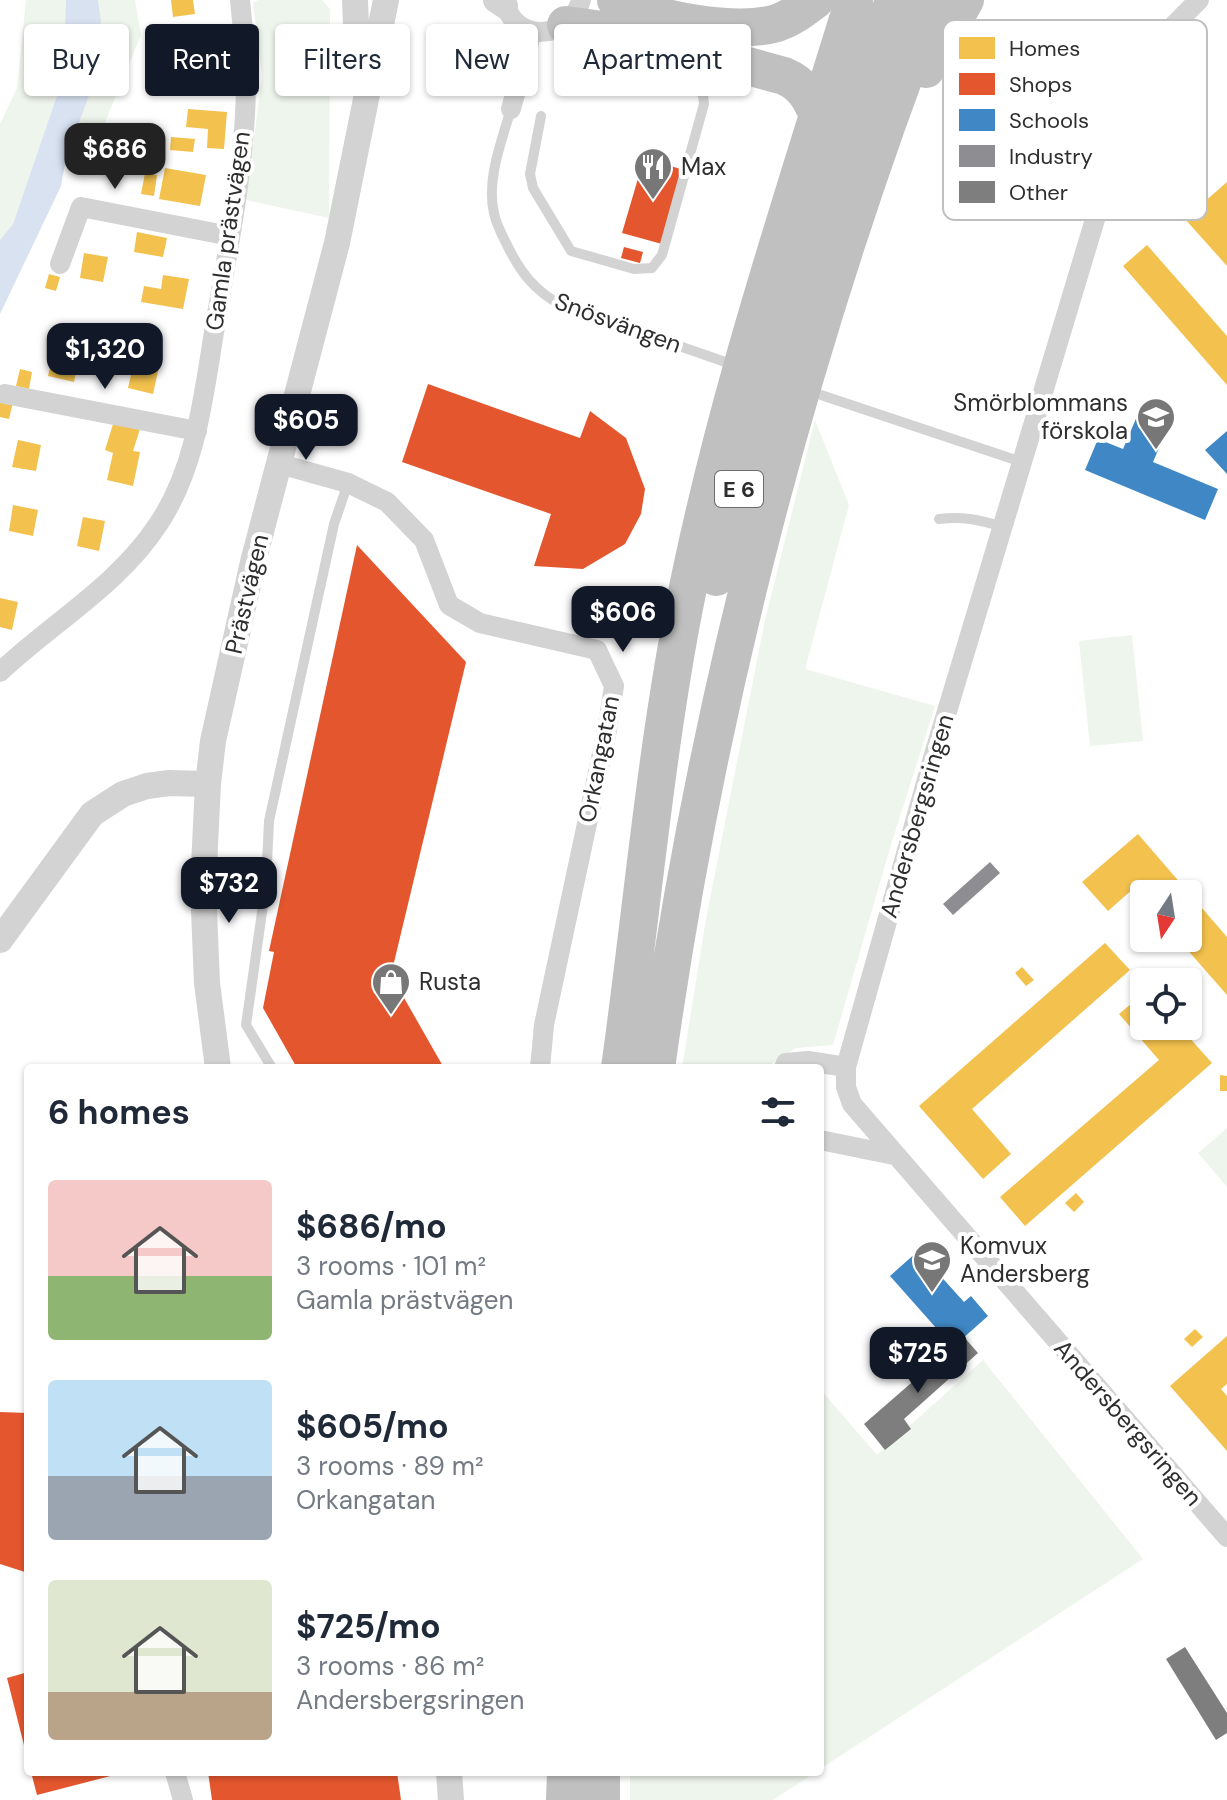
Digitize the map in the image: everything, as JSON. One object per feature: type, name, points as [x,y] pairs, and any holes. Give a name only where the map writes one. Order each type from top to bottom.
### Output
[{"type":"highway","points":[[616,0],[667,17],[713,26],[744,28],[776,23],[796,15],[815,0]]},
{"type":"highway","points":[[631,991],[660,745],[708,495],[737,386],[854,0]]},
{"type":"highway","name":"E 6","points":[[621,1064],[664,809],[717,569],[784,323],[870,63],[894,0]]},
{"type":"highway","name":"E 6","points":[[657,1064],[699,813],[746,602],[803,387],[875,158],[933,0]]},
{"type":"highway","points":[[954,20],[965,0]]},
{"type":"highway","points":[[560,19],[632,34],[784,76],[804,89],[818,115]]},
{"type":"highway","points":[[875,158],[943,39]]},
{"type":"highway","points":[[565,1800],[566,1776]]},
{"type":"highway","points":[[601,1776],[601,1800]]},
{"type":"street","name":"Gamla prästvägen","points":[[0,672],[98,591],[138,551],[161,521],[181,479],[197,431],[243,150],[246,71],[240,0]]},
{"type":"street","name":"Prästvägen","points":[[355,0],[358,134]]},
{"type":"street","name":"Prästvägen","points":[[217,1064],[207,983],[203,886],[213,741],[246,592],[337,243],[386,0]]},
{"type":"street","name":"Andersbergsringen","points":[[1179,20],[1199,0]]},
{"type":"street","points":[[502,2],[520,26],[560,19]]},
{"type":"street","name":"Snösvängen","points":[[511,109],[560,19]]},
{"type":"street","points":[[60,264],[81,207],[230,236]]},
{"type":"street","name":"Andersbergsringen","points":[[1095,220],[924,788],[846,1067],[846,1087],[852,1104],[894,1155],[1227,1537]]},
{"type":"street","points":[[5,394],[197,431]]},
{"type":"street","name":"Orkangatan","points":[[280,464],[348,483],[387,502],[424,540],[449,605],[480,623],[597,650],[614,686],[544,1025],[540,1064]]},
{"type":"street","points":[[0,940],[92,814],[123,794],[147,786],[208,784]]},
{"type":"street","points":[[786,1064],[808,1061],[846,1067]]},
{"type":"street","points":[[824,1141],[894,1155]]},
{"type":"street","points":[[176,1776],[183,1800]]},
{"type":"street","points":[[449,1776],[451,1800]]},
{"type":"lane","points":[[541,116],[530,174],[533,188],[571,251],[634,269],[652,268],[662,255],[704,104],[703,96]]},
{"type":"lane","name":"Snösvängen","points":[[511,109],[494,179],[492,204],[501,233],[529,281],[561,305],[734,365]]},
{"type":"lane","points":[[821,395],[1022,462]]},
{"type":"lane","points":[[270,1064],[246,1025],[266,884],[269,821],[334,524],[348,483]]},
{"type":"lane","points":[[939,519],[967,518],[1003,527]]},
{"type":"shaded area","points":[[26,0],[66,0],[65,24],[24,24],[24,96],[57,96],[13,224],[0,240],[0,124],[17,88]]},
{"type":"shaded area","points":[[98,0],[135,0],[141,35],[129,64],[129,24],[100,24]]},
{"type":"shaded area","points":[[258,0],[322,0],[330,9],[330,24],[275,24],[275,96],[330,96],[329,218],[246,200],[262,76],[259,24],[256,24],[253,3]]},
{"type":"shaded area","points":[[88,96],[116,96],[101,132],[79,122]]},
{"type":"shaded area","points":[[815,420],[849,505],[805,669],[935,706],[833,1045],[796,1048],[771,1064],[683,1064],[706,919],[765,620]]},
{"type":"shaded area","points":[[1132,635],[1143,741],[1090,746],[1079,641]]},
{"type":"shaded area","points":[[1227,1128],[1227,1187],[1198,1153]]},
{"type":"shaded area","points":[[983,1360],[1143,1559],[824,1766],[824,1394],[877,1455]]},
{"type":"shaded area","points":[[630,1776],[810,1776],[773,1800],[630,1800]]},
{"type":"water","points":[[66,0],[98,0],[101,24],[65,24]]},
{"type":"water","points":[[57,96],[89,96],[66,158],[61,186],[0,314],[0,240],[13,224]]},
{"type":"building: Homes","points":[[171,0],[193,0],[195,14],[173,17]]},
{"type":"building: Homes","points":[[188,109],[227,112],[224,149],[207,148],[208,129],[186,127]]},
{"type":"building: Homes","points":[[171,137],[195,139],[193,152],[170,150]]},
{"type":"building: Homes","points":[[165,168],[206,175],[200,206],[159,199]]},
{"type":"building: Homes","points":[[145,173],[157,175],[154,196],[141,194]]},
{"type":"building: Homes","points":[[1227,182],[1227,266],[1186,220],[1207,220],[1207,200]]},
{"type":"building: Homes","points":[[137,232],[167,238],[163,257],[134,252]]},
{"type":"building: Homes","points":[[1147,245],[1227,336],[1227,385],[1123,266]]},
{"type":"building: Homes","points":[[84,253],[108,257],[103,282],[80,278]]},
{"type":"building: Homes","points":[[49,274],[60,277],[56,291],[45,288]]},
{"type":"building: Homes","points":[[163,275],[189,279],[183,309],[141,302],[144,286],[161,289]]},
{"type":"building: Homes","points":[[57,336],[82,342],[74,382],[48,376]]},
{"type":"building: Homes","points":[[120,351],[133,354],[129,373],[116,370]]},
{"type":"building: Homes","points":[[134,362],[159,367],[153,394],[128,388]]},
{"type":"building: Homes","points":[[20,369],[32,372],[29,389],[16,386]]},
{"type":"building: Homes","points":[[0,399],[13,402],[9,419],[0,417]]},
{"type":"building: Homes","points":[[114,421],[140,429],[133,451],[140,452],[133,486],[107,480],[113,453],[105,450]]},
{"type":"building: Homes","points":[[18,440],[41,445],[36,471],[12,467]]},
{"type":"building: Homes","points":[[13,505],[38,510],[33,536],[9,531]]},
{"type":"building: Homes","points":[[83,517],[105,521],[99,551],[77,546]]},
{"type":"building: Homes","points":[[0,598],[18,602],[12,630],[0,627]]},
{"type":"building: Homes","points":[[1138,834],[1178,880],[1130,880],[1130,892],[1108,911],[1082,882]]},
{"type":"building: Homes","points":[[1202,908],[1227,937],[1227,995],[1189,952],[1202,952]]},
{"type":"building: Homes","points":[[1105,943],[1130,970],[972,1109],[1011,1154],[983,1179],[919,1106]]},
{"type":"building: Homes","points":[[1022,967],[1034,980],[1026,986],[1015,973]]},
{"type":"building: Homes","points":[[1130,1005],[1130,1027],[1119,1014]]},
{"type":"building: Homes","points":[[1142,1040],[1191,1040],[1212,1063],[1025,1226],[1000,1197],[1159,1060]]},
{"type":"building: Homes","points":[[1220,1075],[1227,1076],[1227,1091],[1220,1091]]},
{"type":"building: Homes","points":[[1076,1193],[1084,1202],[1074,1212],[1065,1203]]},
{"type":"building: Homes","points":[[1195,1329],[1203,1337],[1192,1347],[1184,1339]]},
{"type":"building: Homes","points":[[1227,1336],[1227,1384],[1221,1389],[1227,1396],[1227,1451],[1170,1386]]},
{"type":"building: Shops","name":"Max","points":[[644,158],[684,170],[662,244],[622,233]]},
{"type":"building: Shops","points":[[624,247],[643,252],[640,263],[621,258]]},
{"type":"building: Shops","points":[[428,384],[580,438],[590,411],[626,438],[645,489],[641,514],[625,544],[583,569],[534,566],[551,514],[402,462]]},
{"type":"building: Shops","points":[[357,545],[466,662],[391,975],[442,1064],[295,1064],[263,1008],[274,952],[269,951]]},
{"type":"building: Shops","points":[[0,1412],[24,1413],[24,1572],[0,1564]]},
{"type":"building: Shops","points":[[24,1673],[24,1745],[7,1678]]},
{"type":"building: Shops","points":[[32,1776],[110,1776],[37,1795]]},
{"type":"building: Shops","points":[[209,1776],[398,1776],[401,1800],[212,1800]]},
{"type":"building: Schools","points":[[1141,407],[1171,420],[1153,462],[1218,489],[1205,520],[1085,470],[1098,439],[1123,449]]},
{"type":"building: Schools","points":[[1227,431],[1227,474],[1205,450]]},
{"type":"building: Schools","points":[[918,1251],[964,1302],[971,1296],[988,1316],[953,1347],[890,1276]]},
{"type":"building: Industry","points":[[990,862],[1000,873],[953,915],[943,904]]},
{"type":"building: Other","points":[[964,1337],[978,1353],[904,1419],[911,1429],[885,1450],[864,1424]]},
{"type":"building: Other","points":[[1185,1647],[1227,1713],[1227,1733],[1216,1740],[1166,1659]]},
{"type":"place","name":"Max","points":[[653,201]]},
{"type":"place","name":"Smörblommans förskola","points":[[1156,451]]},
{"type":"place","name":"Rusta","points":[[391,1016]]},
{"type":"place","name":"Komvux Andersberg","points":[[932,1294]]}]
